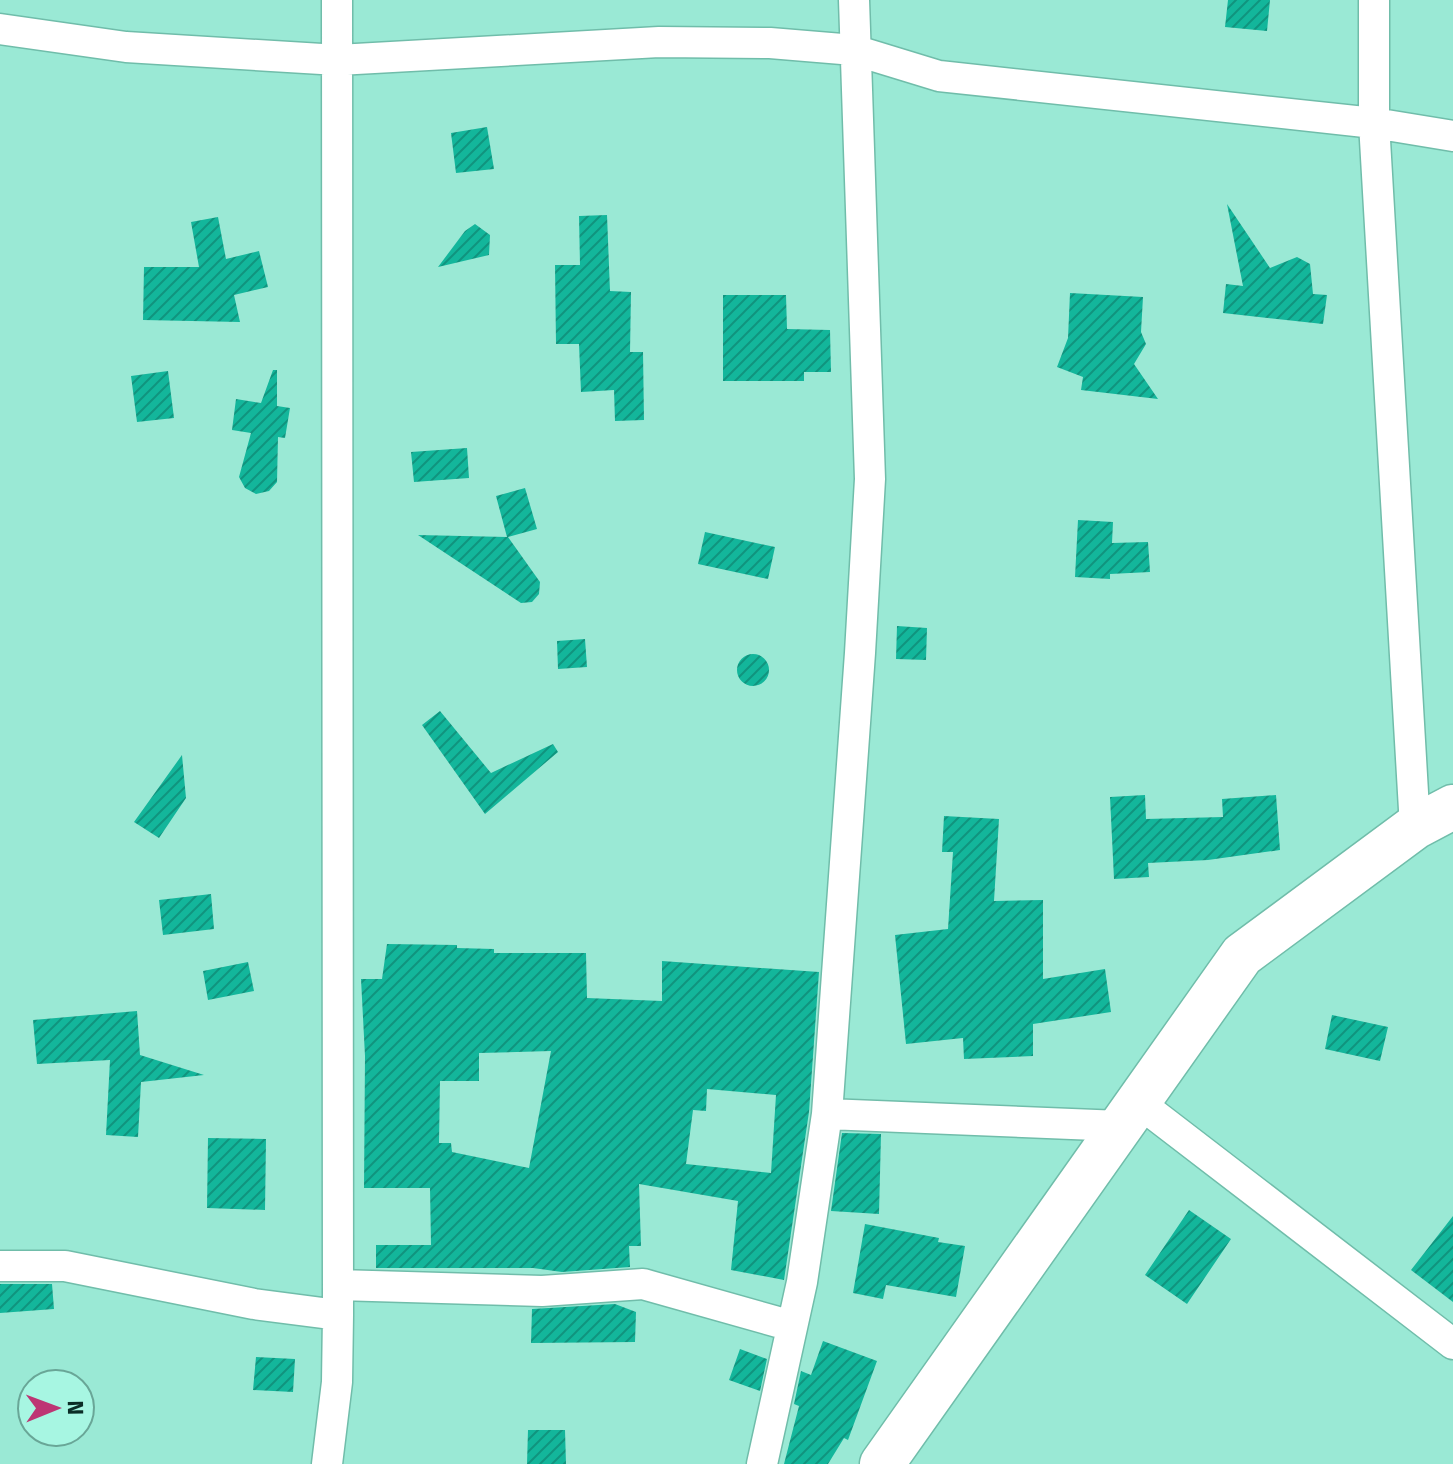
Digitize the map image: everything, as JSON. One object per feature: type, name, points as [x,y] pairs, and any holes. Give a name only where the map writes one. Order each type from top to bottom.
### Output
[{"type":"main road","points":[[882,1464],[1242,955],[1415,827],[1453,807]]},
{"type":"street","points":[[327,1464],[337,1382],[338,1315],[337,0]]},
{"type":"street","points":[[762,1464],[792,1326],[827,1114],[870,479],[854,0]]},
{"type":"street","points":[[1374,0],[1374,123],[1415,827]]},
{"type":"street","points":[[0,29],[126,47],[338,60],[659,42],[770,43],[854,50],[939,76],[1374,123],[1453,136]]},
{"type":"street","points":[[827,1114],[1129,1114],[1453,1344]]},
{"type":"street","points":[[0,1266],[65,1266],[254,1304],[338,1315]]},
{"type":"street","points":[[338,1285],[542,1291],[643,1284],[792,1326]]},
{"type":"building","points":[[1228,0],[1270,0],[1267,31],[1225,27]]},
{"type":"building","points":[[487,127],[494,169],[456,173],[451,133]]},
{"type":"building","points":[[1227,204],[1270,268],[1297,257],[1310,264],[1313,294],[1327,295],[1323,324],[1223,313],[1226,284],[1243,286]]},
{"type":"building","points":[[607,215],[610,291],[631,292],[630,352],[643,352],[644,420],[615,421],[614,390],[581,392],[579,344],[556,344],[555,265],[580,265],[579,216]]},
{"type":"building","points":[[218,217],[226,259],[259,251],[268,287],[234,295],[240,322],[143,320],[144,267],[199,267],[191,222]]},
{"type":"building","points":[[475,224],[490,235],[489,255],[438,267],[465,231]]},
{"type":"building","points":[[1070,293],[1143,297],[1141,332],[1146,344],[1134,364],[1158,399],[1081,390],[1083,377],[1057,367],[1068,338]]},
{"type":"building","points":[[723,295],[786,295],[787,329],[830,330],[831,372],[804,372],[804,381],[723,381]]},
{"type":"building","points":[[273,370],[277,370],[277,406],[290,408],[285,438],[278,437],[277,482],[269,491],[256,494],[245,488],[239,477],[251,433],[232,430],[236,399],[261,403]]},
{"type":"building","points":[[168,371],[174,418],[137,422],[131,376]]},
{"type":"building","points":[[467,448],[469,478],[414,482],[411,452]]},
{"type":"building","points":[[525,488],[537,529],[508,537],[540,582],[539,594],[532,602],[521,603],[418,535],[507,537],[496,496]]},
{"type":"building","points":[[1078,520],[1113,522],[1112,543],[1148,542],[1150,572],[1110,574],[1110,579],[1075,577]]},
{"type":"building","points":[[705,532],[775,547],[768,579],[698,564]]},
{"type":"building","points":[[897,626],[927,628],[926,660],[896,659]]},
{"type":"building","points":[[585,639],[587,667],[558,669],[557,641]]},
{"type":"building","points":[[753,654],[765,658],[769,670],[765,682],[753,686],[741,682],[737,670],[741,658]]},
{"type":"building","points":[[440,711],[491,773],[553,744],[558,752],[485,814],[422,725]]},
{"type":"building","points":[[182,755],[186,798],[159,838],[134,822]]},
{"type":"building","points":[[1145,795],[1146,819],[1223,817],[1222,799],[1276,795],[1280,850],[1208,860],[1148,863],[1149,877],[1114,879],[1110,797]]},
{"type":"building","points":[[944,816],[999,819],[994,901],[1043,900],[1043,979],[1105,969],[1111,1012],[1033,1024],[1033,1056],[964,1059],[963,1038],[906,1044],[895,935],[948,929],[953,852],[942,852]]},
{"type":"building","points":[[211,894],[214,929],[163,935],[159,900]]},
{"type":"building","points":[[387,944],[457,945],[457,948],[494,949],[494,953],[586,953],[587,998],[662,1001],[662,961],[819,972],[809,1112],[784,1280],[731,1270],[738,1201],[639,1184],[641,1246],[629,1246],[630,1267],[562,1272],[533,1268],[376,1268],[376,1245],[431,1245],[430,1188],[364,1188],[365,1056],[361,979],[382,979]],"holes":[[[551,1051],[529,1168],[452,1152],[451,1143],[439,1143],[440,1081],[479,1081],[479,1053]],[[707,1089],[776,1095],[771,1173],[686,1164],[693,1110],[706,1111]]]},
{"type":"building","points":[[248,962],[254,991],[208,1000],[203,971]]},
{"type":"building","points":[[137,1011],[140,1055],[204,1075],[141,1082],[138,1137],[106,1135],[110,1060],[37,1064],[33,1020]]},
{"type":"building","points":[[1332,1015],[1388,1027],[1380,1061],[1325,1049]]},
{"type":"building","points":[[842,1133],[881,1134],[879,1214],[831,1211]]},
{"type":"building","points":[[208,1138],[266,1139],[265,1210],[207,1208]]},
{"type":"building","points":[[1189,1210],[1231,1239],[1187,1304],[1145,1275]]},
{"type":"building","points":[[1453,1216],[1453,1302],[1411,1270]]},
{"type":"building","points":[[865,1224],[965,1246],[956,1297],[886,1285],[883,1299],[853,1293]]},
{"type":"building","points":[[0,1284],[52,1284],[54,1309],[0,1313]]},
{"type":"building","points":[[615,1304],[636,1312],[635,1342],[531,1343],[532,1309]]},
{"type":"building","points":[[823,1341],[877,1361],[848,1440],[844,1438],[828,1464],[784,1464],[799,1406],[794,1404],[801,1371],[811,1375]]},
{"type":"building","points":[[740,1349],[767,1359],[760,1391],[729,1380]]},
{"type":"building","points":[[256,1357],[295,1359],[293,1392],[253,1390]]},
{"type":"building","points":[[528,1430],[565,1430],[566,1464],[527,1464]]}]
